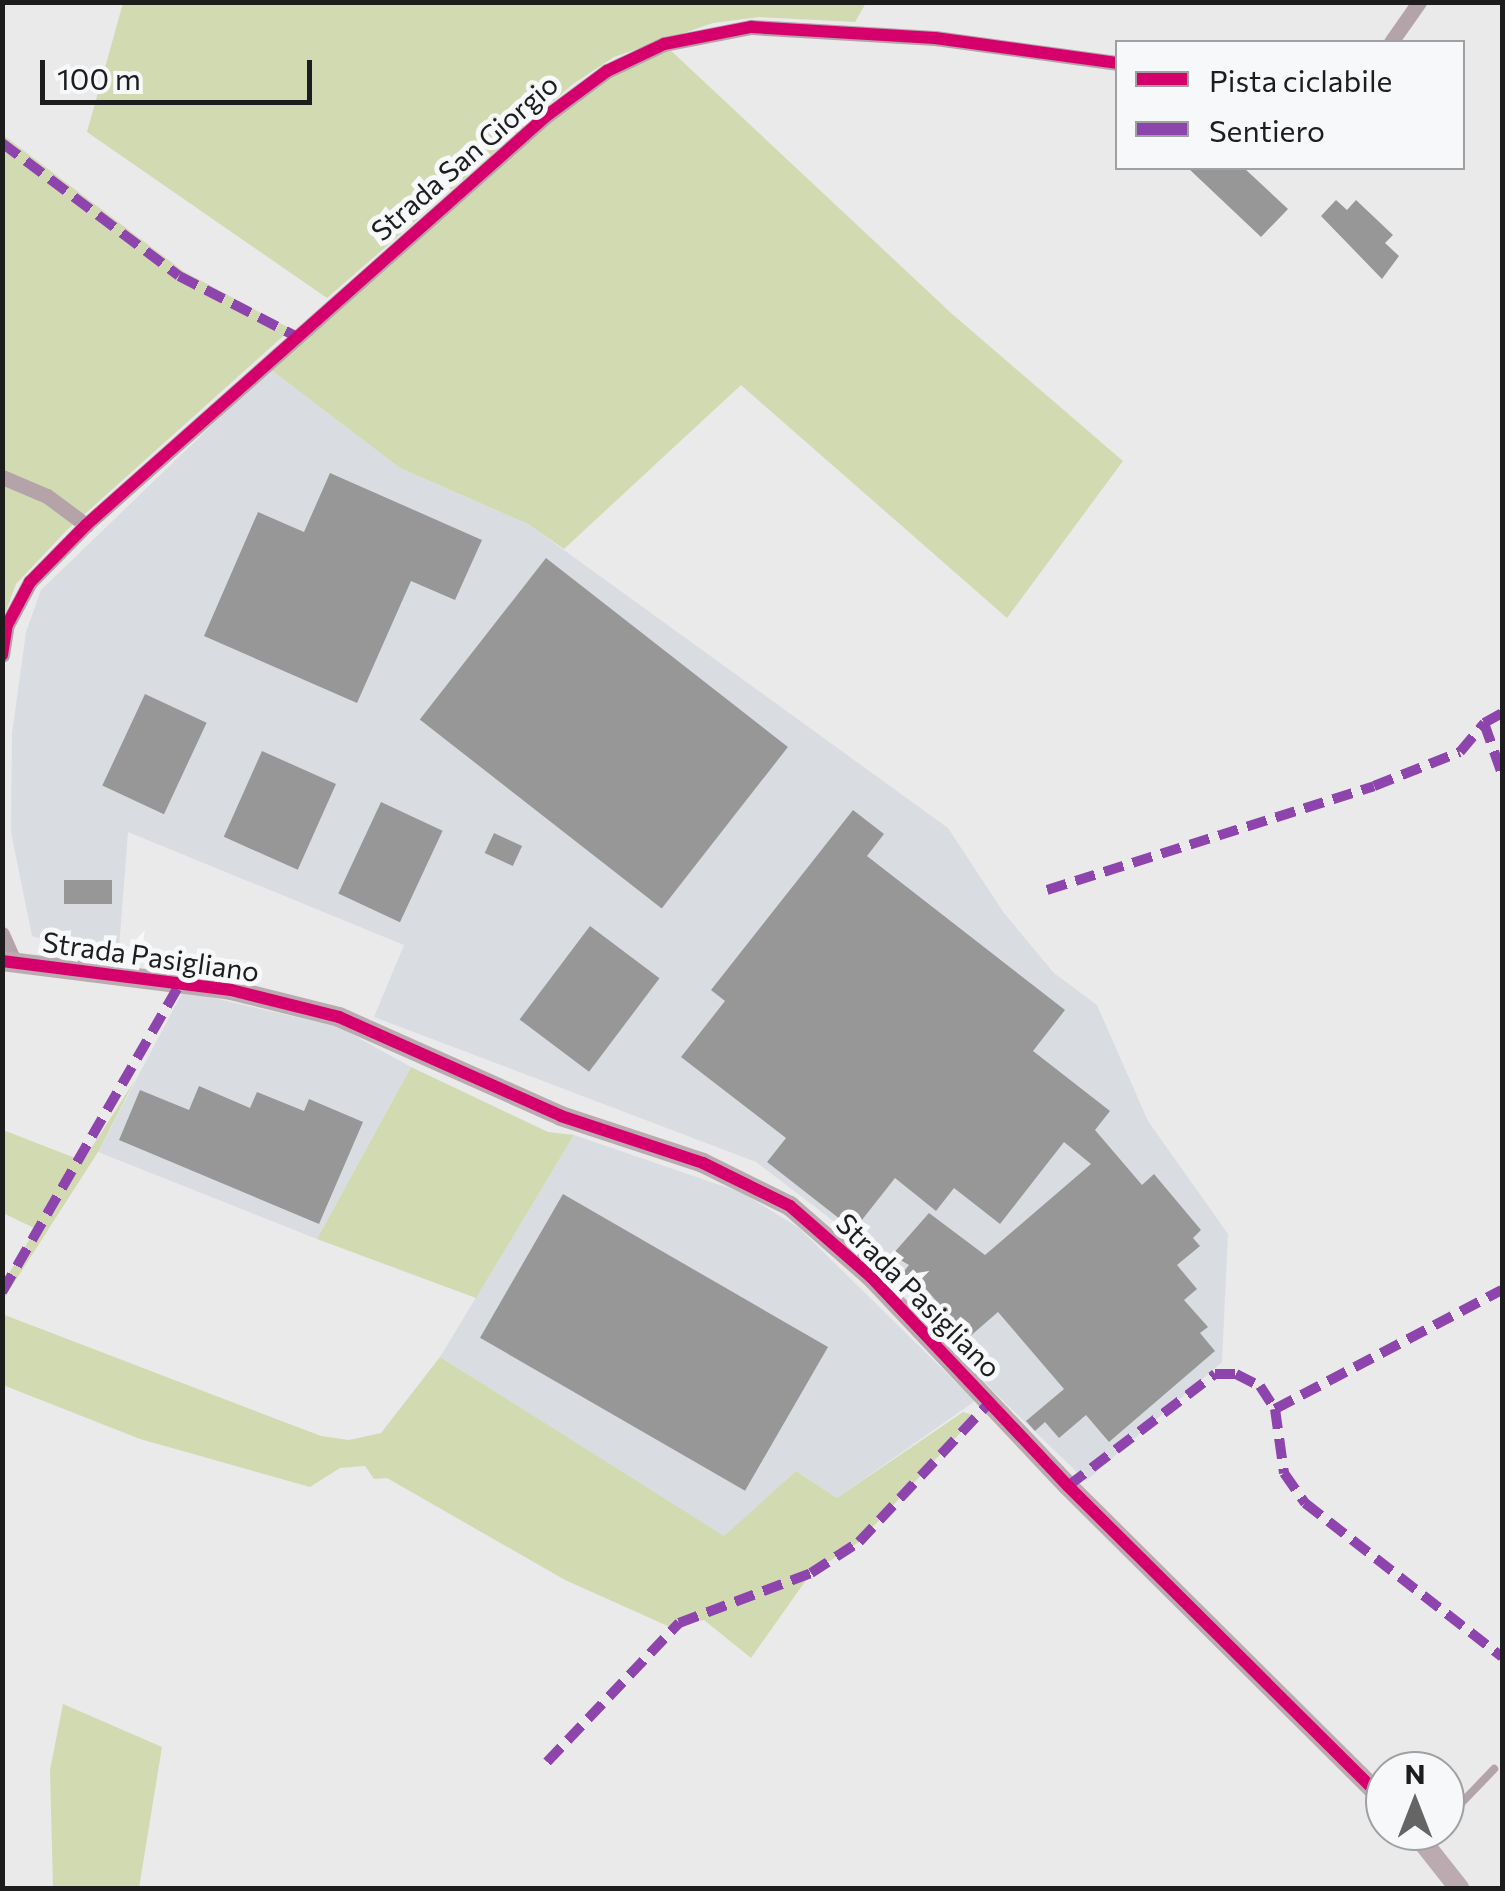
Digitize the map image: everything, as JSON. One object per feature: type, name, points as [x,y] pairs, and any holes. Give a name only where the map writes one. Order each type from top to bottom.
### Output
[{"type":"street","points":[[1392,40],[1419,2]]},
{"type":"street","name":"Strada San Giorgio","points":[[2,655],[7,625],[30,582],[86,525],[544,117],[606,71],[664,44],[751,26],[935,38],[1115,62]]},
{"type":"street","points":[[2,477],[47,496],[86,525]]},
{"type":"street","points":[[2,934],[8,961]]},
{"type":"street","name":"Strada Pasigliano","points":[[8,961],[231,990],[338,1017],[561,1116],[704,1163],[790,1206],[871,1277],[1073,1492],[1365,1780]]},
{"type":"street","points":[[1435,1851],[1459,1888]]},
{"type":"lane","points":[[1465,1799],[1494,1769]]},
{"type":"shaded area","points":[[270,369],[400,468],[528,524],[948,828],[1004,913],[1054,973],[1097,1005],[1148,1121],[1228,1234],[1222,1362],[1086,1481],[994,1392],[861,1242],[756,1162],[374,1017],[404,945],[128,832],[118,961],[32,936],[11,832],[12,733],[26,632],[41,590]]},
{"type":"shaded area","points":[[183,991],[339,1027],[411,1067],[317,1239],[98,1152]]},
{"type":"shaded area","points":[[574,1135],[743,1193],[799,1228],[975,1401],[837,1498],[796,1471],[724,1537],[440,1357]]},
{"type":"green space","points":[[123,3],[866,3],[855,22],[759,17],[713,23],[614,57],[573,84],[327,298],[87,132]]},
{"type":"green space","points":[[667,47],[951,313],[1123,461],[1007,618],[741,385],[564,549],[528,524],[400,468],[270,369],[548,121],[612,72]]},
{"type":"green space","points":[[3,135],[183,271],[291,329],[67,530],[16,584],[3,619]]},
{"type":"green space","points":[[411,1067],[548,1132],[574,1135],[476,1298],[317,1239]]},
{"type":"green space","points":[[135,1080],[98,1152],[3,1300],[3,1283],[36,1229],[3,1213],[3,1130],[83,1161]]},
{"type":"green space","points":[[2,1314],[321,1436],[349,1440],[381,1433],[440,1357],[724,1536],[796,1471],[837,1498],[963,1412],[976,1416],[859,1542],[811,1573],[751,1658],[704,1620],[670,1627],[565,1580],[387,1478],[374,1479],[365,1466],[340,1468],[310,1487],[140,1439],[3,1385]]},
{"type":"green space","points":[[63,1704],[162,1747],[139,1888],[53,1888],[50,1770]]},
{"type":"building","points":[[1190,170],[1246,170],[1288,209],[1261,237]]},
{"type":"building","points":[[1336,200],[1347,210],[1356,200],[1393,235],[1385,243],[1399,256],[1382,279],[1321,216]]},
{"type":"building","points":[[330,473],[482,540],[455,600],[411,581],[357,703],[204,636],[258,512],[304,532]]},
{"type":"building","points":[[546,558],[788,747],[662,909],[420,720]]},
{"type":"building","points":[[145,694],[207,723],[164,814],[102,786]]},
{"type":"building","points":[[262,751],[336,784],[298,870],[224,837]]},
{"type":"building","points":[[381,802],[443,831],[400,922],[338,894]]},
{"type":"building","points":[[853,810],[884,834],[867,856],[1065,1010],[1033,1051],[1110,1111],[1095,1130],[1142,1185],[1154,1174],[1201,1230],[1193,1238],[1200,1246],[1177,1265],[1197,1289],[1184,1300],[1208,1327],[1200,1333],[1215,1351],[1109,1442],[1086,1415],[1059,1438],[1045,1422],[1035,1431],[1026,1421],[1064,1389],[998,1312],[968,1338],[920,1282],[917,1286],[901,1275],[909,1265],[892,1255],[929,1213],[985,1255],[1091,1164],[1064,1142],[1000,1224],[954,1188],[936,1211],[895,1178],[854,1230],[767,1162],[786,1138],[681,1057],[725,1001],[711,990]]},
{"type":"building","points":[[494,833],[522,846],[513,866],[485,853]]},
{"type":"building","points":[[64,880],[112,880],[112,904],[64,904]]},
{"type":"building","points":[[590,926],[659,978],[589,1072],[520,1019]]},
{"type":"building","points":[[199,1086],[250,1108],[257,1092],[304,1111],[309,1099],[363,1122],[319,1224],[119,1140],[140,1090],[189,1110]]},
{"type":"building","points":[[563,1194],[828,1347],[745,1491],[480,1338]]},
{"type":"marked path","points":[[2,143],[179,276],[297,337]]},
{"type":"marked path","points":[[1047,890],[1374,786],[1460,752],[1484,723],[1502,713]]},
{"type":"marked path","points":[[1484,723],[1502,774]]},
{"type":"marked path","points":[[2,1292],[181,982]]},
{"type":"marked path","points":[[1275,1409],[1502,1290]]},
{"type":"marked path","points":[[1068,1486],[1215,1374],[1236,1374],[1260,1386],[1275,1409],[1284,1473],[1305,1503],[1502,1657]]},
{"type":"marked path","points":[[547,1762],[679,1623],[811,1573],[859,1542],[990,1402]]},
{"type":"cycle path","points":[[2,655],[7,625],[30,582],[86,525],[545,117],[607,71],[664,44],[751,27],[935,38],[1115,63]]},
{"type":"cycle path","points":[[2,961],[231,990],[339,1017],[561,1116],[703,1163],[790,1206],[871,1277],[1068,1486],[1365,1781]]}]
